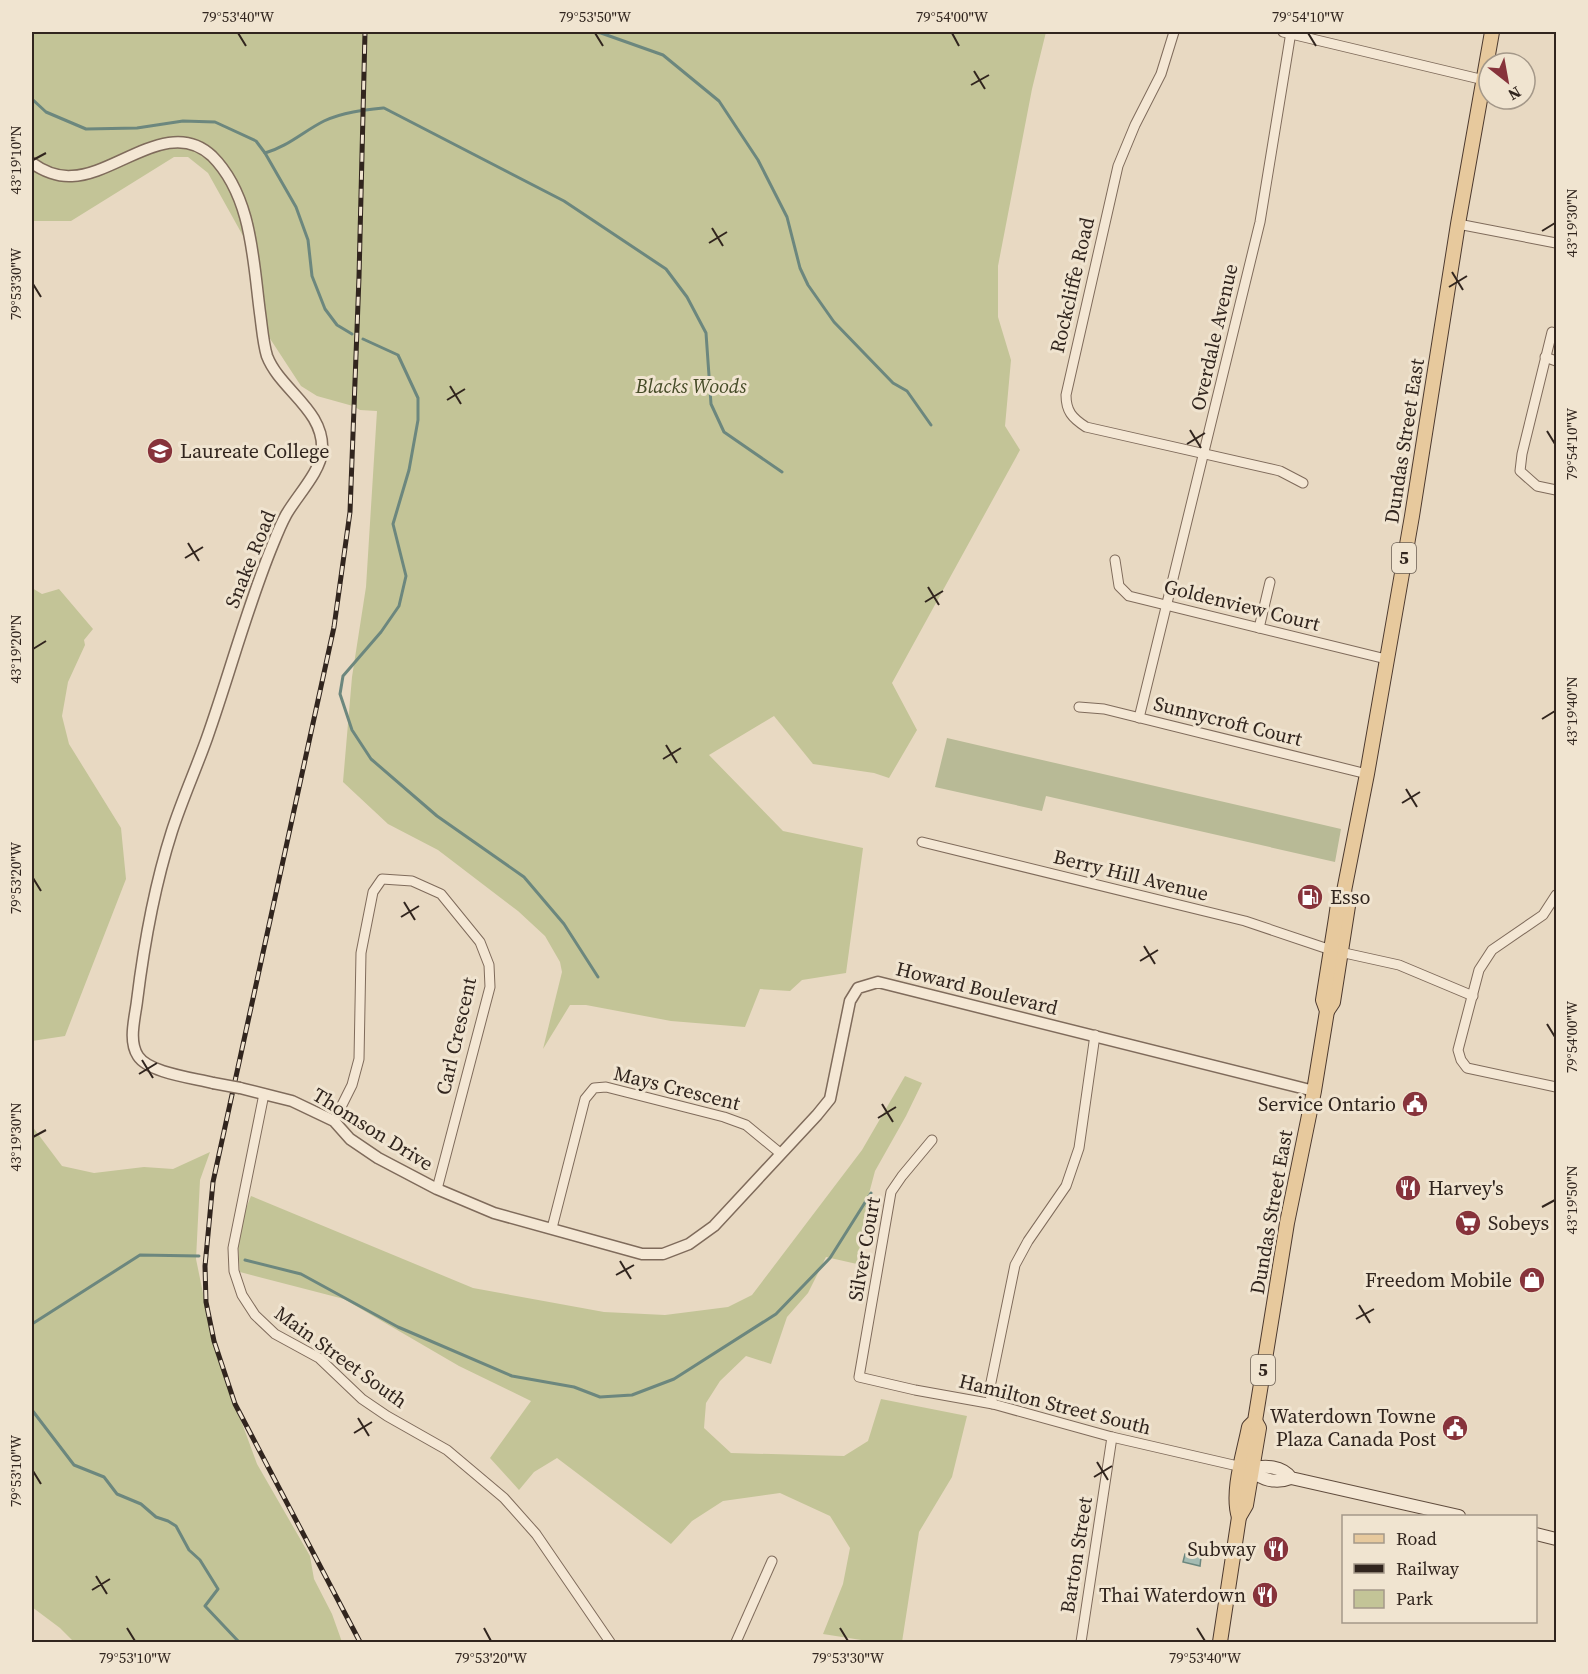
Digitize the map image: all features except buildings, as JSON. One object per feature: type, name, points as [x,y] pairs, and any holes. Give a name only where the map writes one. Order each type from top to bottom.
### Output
[{"type":"main road","name":"Dundas Street East","points":[[1489,51],[1492,32]]},
{"type":"main road","name":"Dundas Street East","points":[[1220,1642],[1239,1517],[1246,1505],[1246,1468],[1259,1428],[1255,1421],[1287,1223],[1314,1091],[1327,1011],[1333,1002],[1336,951],[1348,906],[1344,891],[1368,774],[1478,111]]},
{"type":"main road","points":[[1246,1468],[1263,1466],[1286,1472],[1291,1478],[1455,1515]]},
{"type":"main road","points":[[1537,1534],[1557,1539]]},
{"type":"street","name":"Rockcliffe Road","points":[[1174,32],[1161,74],[1135,125],[1118,166],[1066,395],[1066,408],[1075,420],[1086,427],[1205,455]]},
{"type":"street","name":"Overdale Avenue","points":[[1139,718],[1260,222],[1288,32]]},
{"type":"street","points":[[1288,32],[1477,78]]},
{"type":"street","name":"Snake Road","points":[[32,163],[55,174],[72,177],[91,173],[162,143],[186,143],[208,153],[222,168],[237,193],[246,220],[267,355],[284,382],[313,416],[321,437],[322,453],[315,472],[284,519],[243,624],[207,738],[173,829],[153,900],[133,1035],[135,1050],[140,1059],[156,1069],[264,1095]]},
{"type":"street","points":[[1458,224],[1557,243]]},
{"type":"street","points":[[1552,332],[1522,454],[1520,471],[1537,486],[1557,490]]},
{"type":"street","points":[[1545,357],[1557,361]]},
{"type":"street","points":[[1205,455],[1280,471],[1303,483]]},
{"type":"street","name":"Goldenview Court","points":[[1115,560],[1118,581],[1123,592],[1133,597],[1386,659]]},
{"type":"street","points":[[1259,628],[1270,582]]},
{"type":"street","name":"Sunnycroft Court","points":[[1079,707],[1096,708],[1368,774]]},
{"type":"street","name":"Berry Hill Avenue","points":[[922,842],[1245,921],[1336,951],[1399,965],[1473,996]]},
{"type":"street","name":"Carl Crescent","points":[[334,1121],[352,1085],[359,1059],[361,953],[373,891],[382,879],[412,881],[441,894],[480,942],[489,965],[490,987],[437,1189]]},
{"type":"street","points":[[1557,896],[1543,915],[1492,950],[1479,970],[1458,1050],[1467,1068],[1557,1087]]},
{"type":"street","name":"Howard Boulevard","points":[[494,1213],[642,1254],[663,1254],[689,1244],[714,1226],[830,1099],[850,1001],[858,988],[878,982],[1314,1091]]},
{"type":"street","points":[[993,1404],[989,1392],[1015,1265],[1066,1186],[1076,1158],[1081,1138],[1095,1035]]},
{"type":"street","name":"Mays Crescent","points":[[552,1228],[585,1099],[594,1088],[606,1087],[724,1117],[746,1125],[780,1153]]},
{"type":"street","name":"Thomson Drive","points":[[264,1095],[292,1101],[334,1121],[350,1139],[378,1158],[437,1189],[494,1213]]},
{"type":"street","name":"Main Street South","points":[[264,1095],[233,1248],[234,1271],[242,1295],[255,1315],[275,1334],[319,1358],[362,1399],[447,1450],[504,1498],[536,1534],[610,1642]]},
{"type":"street","name":"Silver Court","points":[[859,1377],[891,1192],[932,1140]]},
{"type":"street","name":"Hamilton Street South","points":[[859,1377],[993,1404],[1112,1437],[1246,1468]]},
{"type":"street","name":"Barton Street","points":[[1081,1642],[1112,1437]]},
{"type":"street","points":[[736,1642],[772,1561]]},
{"type":"green space","name":"Blacks Woods","points":[[32,32],[1046,32],[1032,89],[998,266],[998,317],[1011,360],[1005,426],[1020,450],[892,683],[917,730],[889,778],[874,773],[813,764],[774,716],[709,755],[783,831],[863,848],[846,973],[802,980],[790,991],[760,989],[745,1027],[671,1021],[586,1005],[570,1005],[543,1049],[562,972],[560,962],[545,936],[518,911],[438,850],[388,824],[343,782],[352,677],[366,587],[377,411],[360,410],[317,396],[301,386],[267,334],[252,252],[208,173],[188,157],[174,157],[71,221],[32,221]]},
{"type":"green space","points":[[32,588],[42,594],[59,589],[93,629],[84,640],[85,645],[68,682],[62,716],[69,744],[121,828],[126,879],[65,1036],[32,1041]]},
{"type":"green space","points":[[947,738],[1341,829],[1335,862],[1046,796],[1042,811],[935,787]]},
{"type":"green space","points":[[905,1076],[922,1083],[875,1171],[867,1201],[857,1264],[826,1257],[808,1293],[787,1317],[771,1364],[746,1356],[720,1381],[706,1403],[704,1428],[731,1453],[844,1456],[868,1441],[881,1399],[967,1416],[952,1477],[919,1532],[902,1642],[874,1642],[823,1634],[843,1584],[850,1548],[830,1516],[780,1493],[723,1501],[692,1521],[671,1544],[557,1458],[534,1472],[519,1490],[490,1458],[531,1401],[459,1366],[344,1299],[240,1272],[237,1231],[251,1196],[473,1288],[604,1312],[665,1315],[728,1307],[752,1295],[862,1150]]},
{"type":"green space","points":[[32,1126],[62,1166],[94,1173],[144,1167],[173,1169],[210,1152],[200,1180],[196,1259],[214,1347],[257,1464],[310,1556],[314,1579],[332,1614],[342,1642],[74,1642],[32,1607]]},
{"type":"shaded area","points":[[1185,1554],[1201,1557],[1200,1566],[1183,1562]]},
{"type":"waterway","points":[[591,32],[601,33],[663,55],[719,101],[758,160],[787,217],[800,268],[808,285],[834,322],[893,383],[907,391],[931,425]]},
{"type":"waterway","points":[[32,99],[46,112],[86,129],[137,128],[183,121],[215,122],[256,141],[296,207],[308,240],[312,276],[325,309],[337,325],[352,334]]},
{"type":"waterway","points":[[265,153],[281,147],[331,118],[384,108],[564,201],[666,269],[687,297],[706,333],[711,404],[724,432],[782,472]]},
{"type":"waterway","points":[[363,339],[398,355],[418,398],[418,420],[409,470],[393,524],[406,576],[399,606],[381,632],[343,676],[340,694],[352,730],[371,759],[437,816],[524,877],[564,924],[598,977]]},
{"type":"waterway","points":[[245,1260],[301,1274],[398,1327],[512,1376],[574,1387],[600,1397],[632,1395],[674,1379],[776,1314],[830,1258],[871,1193]]},
{"type":"waterway","points":[[32,1324],[140,1255],[199,1256]]},
{"type":"waterway","points":[[32,1410],[74,1465],[104,1477],[117,1494],[141,1504],[156,1517],[176,1526],[189,1550],[200,1560],[218,1589],[205,1606],[239,1642]]},
{"type":"railway","points":[[360,1642],[235,1404],[214,1341],[206,1302],[205,1266],[213,1182],[334,627],[350,512],[365,32]]},
{"type":"place","name":"Laureate College","points":[[160,451]]},
{"type":"place","name":"Esso","points":[[1310,897]]},
{"type":"place","name":"Service Ontario","points":[[1415,1104]]},
{"type":"place","name":"Harvey's","points":[[1408,1188]]},
{"type":"place","name":"Sobeys","points":[[1468,1223]]},
{"type":"place","name":"Freedom Mobile","points":[[1532,1280]]},
{"type":"place","name":"Waterdown Towne Plaza Canada Post","points":[[1455,1428]]},
{"type":"place","name":"Subway","points":[[1276,1549]]},
{"type":"place","name":"Thai Waterdown","points":[[1265,1595]]}]
